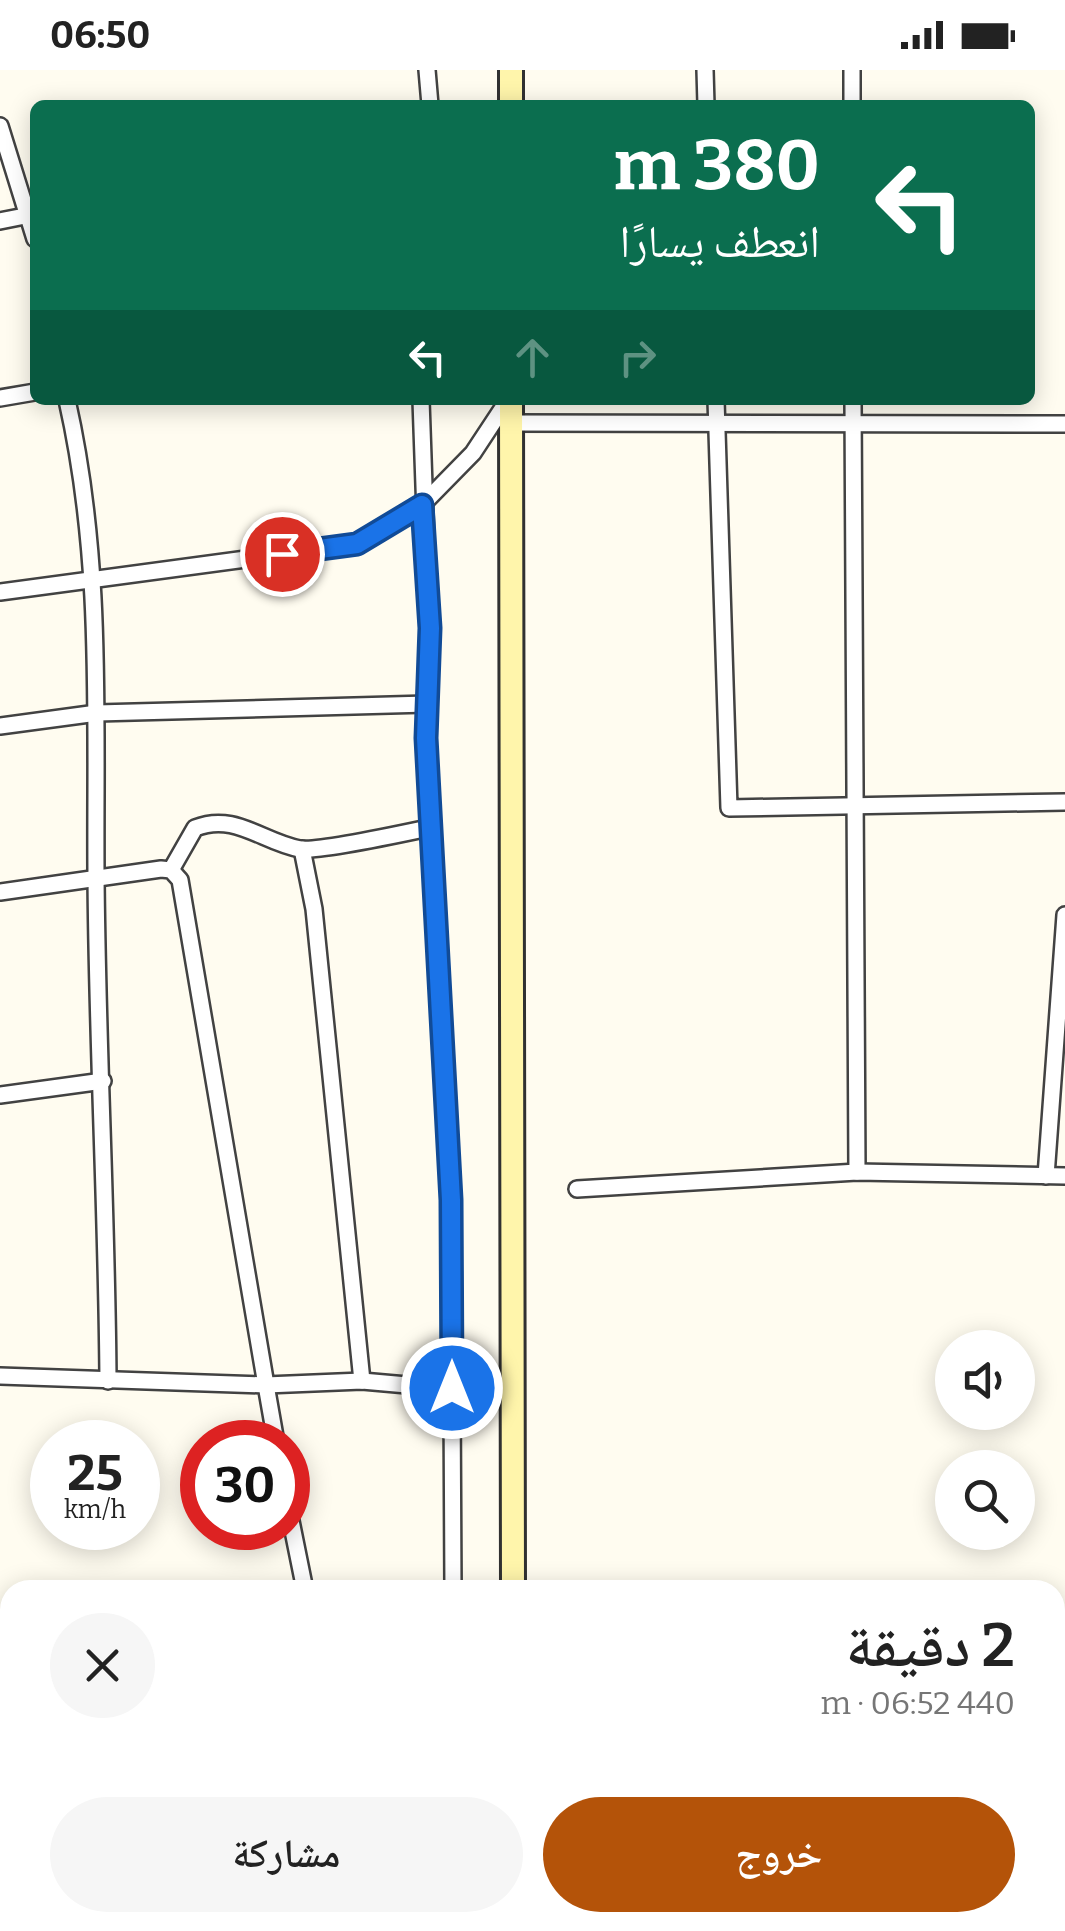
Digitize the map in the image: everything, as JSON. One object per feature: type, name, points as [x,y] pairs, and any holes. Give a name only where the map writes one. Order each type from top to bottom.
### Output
[{"type":"street","points":[[428,70],[430,100]]},
{"type":"street","points":[[511,70],[511,100]]},
{"type":"street","points":[[705,70],[706,100]]},
{"type":"street","points":[[852,70],[852,100]]},
{"type":"street","points":[[0,126],[30,206]]},
{"type":"street","points":[[0,221],[30,215]]},
{"type":"street","points":[[0,398],[30,393]]},
{"type":"street","points":[[68,405],[88,506],[95,581],[96,878],[104,1081],[108,1380]]},
{"type":"street","points":[[421,405],[422,505],[430,628],[427,704],[451,1200],[453,1580]]},
{"type":"street","points":[[716,405],[729,808],[1065,802]]},
{"type":"street","points":[[853,405],[857,1172]]},
{"type":"street","points":[[0,592],[357,544],[422,505],[510,408]]},
{"type":"street","points":[[510,408],[716,423],[1065,424]]},
{"type":"street","points":[[510,408],[513,1580]]},
{"type":"street","points":[[0,726],[97,712],[427,704]]},
{"type":"street","points":[[171,870],[194,828],[210,822],[252,829],[302,850],[433,827]]},
{"type":"street","points":[[302,850],[314,909],[362,1381]]},
{"type":"street","points":[[0,892],[171,870]]},
{"type":"street","points":[[171,870],[180,880],[202,994],[272,1420]]},
{"type":"street","points":[[578,1189],[857,1172],[1059,1178],[1065,916]]},
{"type":"street","points":[[0,1094],[104,1081]]},
{"type":"street","points":[[0,1376],[266,1385],[362,1381],[452,1388]]},
{"type":"street","points":[[297,1550],[303,1580]]},
{"type":"route","points":[[282,554],[357,544],[422,505],[430,628],[426,738],[451,1200],[452,1388]]}]
